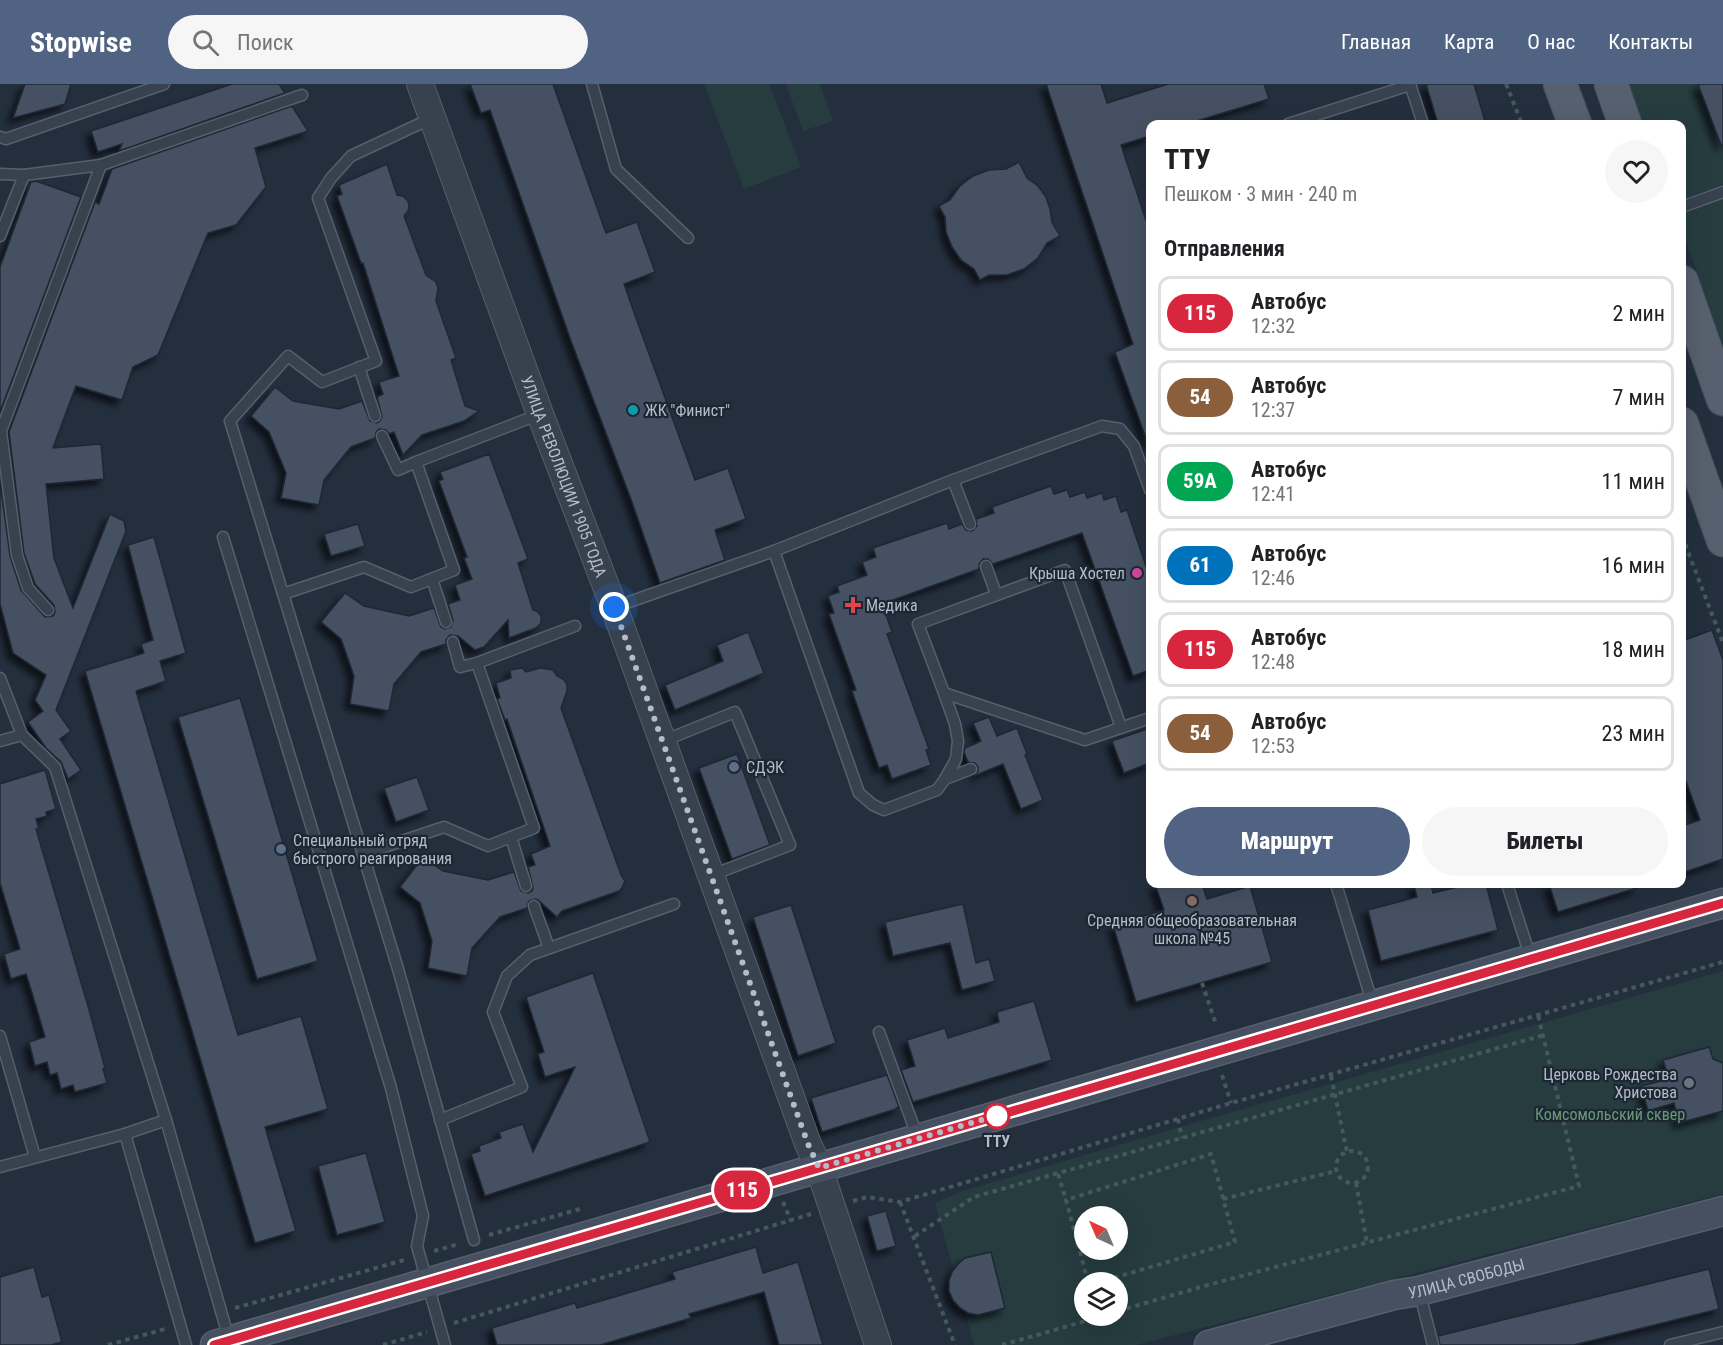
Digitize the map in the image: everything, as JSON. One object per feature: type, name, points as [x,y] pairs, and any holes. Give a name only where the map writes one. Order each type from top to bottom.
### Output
[{"type":"main road","points":[[1560,84],[1574,120]]},
{"type":"main road","points":[[1611,84],[1624,120]]},
{"type":"main road","points":[[1686,293],[1723,399]]},
{"type":"main road","points":[[1686,435],[1723,540]]},
{"type":"main road","points":[[222,1343],[1723,903]]},
{"type":"main road","name":"УЛИЦА СВОБОДЫ","points":[[1209,1345],[1394,1295],[1419,1291],[1723,1212]]},
{"type":"street","name":"УЛИЦА РЕВОЛЮЦИИ 1905 ГОДА","points":[[420,84],[540,414],[614,607],[808,1144],[819,1168],[878,1345]]},
{"type":"lane","points":[[0,137],[6,139],[140,89],[164,84]]},
{"type":"lane","points":[[592,84],[616,169],[688,238]]},
{"type":"lane","points":[[1300,120],[1410,84],[1422,120]]},
{"type":"lane","points":[[0,174],[24,175],[100,165],[302,95]]},
{"type":"lane","points":[[432,118],[351,156],[331,178],[318,198],[376,361],[322,381],[288,356],[230,421],[398,969],[474,1240]]},
{"type":"lane","points":[[48,610],[28,588],[17,555],[1,431],[100,165]]},
{"type":"lane","points":[[0,237],[24,175]]},
{"type":"lane","points":[[1686,206],[1723,192]]},
{"type":"lane","points":[[359,368],[375,416]]},
{"type":"lane","points":[[382,436],[398,470],[540,414]]},
{"type":"lane","points":[[614,607],[774,551],[953,480],[1102,426],[1120,429],[1134,446],[1146,479]]},
{"type":"lane","points":[[283,594],[364,567],[411,587],[454,570],[416,462]]},
{"type":"lane","points":[[953,480],[969,525]]},
{"type":"lane","points":[[223,537],[391,1088],[423,1216],[417,1246],[445,1345]]},
{"type":"lane","points":[[774,551],[859,793],[873,805],[884,810],[937,790],[961,757],[955,724],[918,624],[1065,570],[1121,727]]},
{"type":"lane","points":[[986,566],[996,594]]},
{"type":"lane","points":[[432,579],[446,622]]},
{"type":"lane","points":[[453,642],[460,667],[477,663],[575,626]]},
{"type":"lane","points":[[363,854],[444,827],[488,846],[534,828],[477,663]]},
{"type":"lane","points":[[0,678],[22,735],[55,767],[166,1120],[222,1343]]},
{"type":"lane","points":[[944,693],[1085,740],[1146,719]]},
{"type":"lane","points":[[663,741],[735,712],[790,845],[712,875]]},
{"type":"lane","points":[[0,741],[22,735]]},
{"type":"lane","points":[[945,779],[971,769]]},
{"type":"lane","points":[[511,837],[525,886]]},
{"type":"lane","points":[[1337,888],[1373,1006]]},
{"type":"lane","points":[[1508,888],[1532,959]]},
{"type":"lane","points":[[440,1120],[522,1087],[493,1012],[507,976],[530,955],[674,904]]},
{"type":"lane","points":[[534,906],[549,948]]},
{"type":"lane","points":[[879,1032],[918,1139]]},
{"type":"lane","points":[[0,1036],[35,1157]]},
{"type":"lane","points":[[0,1167],[125,1134],[166,1120]]},
{"type":"lane","points":[[125,1134],[186,1345]]},
{"type":"lane","points":[[1419,1291],[1433,1345]]},
{"type":"lane","points":[[1670,1345],[1723,1332]]},
{"type":"path","points":[[1506,84],[1520,120]]},
{"type":"path","points":[[1686,546],[1723,643]]},
{"type":"path","points":[[383,1345],[867,1197],[900,1202],[1178,1119],[1723,962]]},
{"type":"path","points":[[1202,982],[1216,1024]]},
{"type":"path","points":[[1128,1308],[1579,1186],[1538,1015]]},
{"type":"path","points":[[915,1236],[974,1197],[1544,1035]]},
{"type":"path","points":[[1331,1076],[1347,1152]]},
{"type":"path","points":[[1178,1119],[1182,1138]]},
{"type":"path","points":[[1347,1152],[1360,1154],[1366,1161],[1367,1172],[1356,1183],[1345,1182],[1336,1171],[1337,1160],[1347,1152]]},
{"type":"path","points":[[1066,1200],[1210,1154],[1235,1242],[1128,1274]]},
{"type":"path","points":[[1223,1199],[1336,1171]]},
{"type":"path","points":[[1058,1174],[1085,1272]]},
{"type":"path","points":[[1356,1183],[1367,1243]]},
{"type":"path","points":[[900,1202],[955,1345]]},
{"type":"path","points":[[1002,1345],[1074,1323]]},
{"type":"green space","points":[[704,84],[769,84],[801,167],[744,189]]},
{"type":"green space","points":[[786,84],[820,84],[833,121],[803,131]]},
{"type":"green space","points":[[1628,84],[1698,84],[1723,150],[1723,345],[1686,241],[1686,120],[1642,120]]},
{"type":"green space","name":"Комсомольский сквер","points":[[1723,971],[1723,1194],[1136,1345],[974,1345],[935,1203],[963,1191]]},
{"type":"building","points":[[25,84],[71,84],[65,104],[13,118]]},
{"type":"building","points":[[232,84],[279,84],[285,93],[119,151],[122,144],[98,152],[91,131]]},
{"type":"building","points":[[470,84],[553,84],[606,233],[637,222],[655,272],[624,284],[695,480],[728,468],[746,519],[715,530],[725,560],[660,583],[571,341],[490,110],[481,113]]},
{"type":"building","points":[[1046,84],[1101,84],[1107,103],[1168,84],[1264,84],[1269,99],[1200,120],[1146,120],[1146,137],[1121,145],[1146,220],[1146,438],[1115,352],[1133,344]]},
{"type":"building","points":[[1426,84],[1474,84],[1485,120],[1437,120]]},
{"type":"building","points":[[1698,84],[1723,84],[1723,145],[1721,145]]},
{"type":"building","points":[[292,106],[308,131],[255,148],[266,187],[236,225],[208,233],[158,355],[133,367],[122,400],[76,386],[53,448],[101,444],[104,479],[46,484],[54,558],[73,608],[110,514],[124,521],[126,531],[56,710],[71,731],[60,739],[81,770],[68,779],[61,762],[46,748],[28,722],[43,711],[35,700],[46,675],[13,653],[0,604],[0,482],[10,556],[21,590],[45,617],[53,616],[55,612],[54,605],[35,584],[24,553],[9,432],[95,202],[99,204],[112,169]]},
{"type":"building","points":[[1019,162],[1027,178],[1038,186],[1046,197],[1052,222],[1060,236],[1047,243],[1038,258],[1024,269],[1007,275],[989,275],[980,280],[974,269],[961,260],[952,247],[946,232],[945,217],[939,206],[950,200],[960,186],[973,176],[989,170],[1006,169]]},
{"type":"building","points":[[387,164],[397,195],[403,196],[408,201],[408,211],[404,216],[426,275],[436,282],[438,288],[436,301],[456,358],[451,360],[465,406],[479,411],[464,421],[422,435],[403,455],[394,432],[389,434],[386,430],[379,429],[375,438],[351,447],[324,480],[319,505],[281,498],[286,473],[269,432],[251,416],[275,387],[293,401],[339,409],[362,401],[370,421],[377,423],[382,417],[377,397],[383,394],[379,382],[399,376],[363,263],[361,263],[337,196],[342,194],[339,185]]},
{"type":"building","points":[[36,181],[81,197],[0,412],[0,267],[31,182]]},
{"type":"building","points":[[489,454],[528,559],[518,563],[533,610],[541,616],[541,623],[536,628],[509,638],[508,620],[484,647],[475,650],[458,636],[450,635],[446,644],[421,652],[394,684],[389,711],[350,704],[354,676],[341,639],[321,622],[345,593],[364,606],[409,616],[434,608],[441,627],[445,629],[451,627],[453,620],[448,604],[460,600],[455,585],[472,579],[464,558],[467,557],[439,481],[443,479],[440,472]]},
{"type":"building","points":[[1051,486],[1054,494],[1067,490],[1070,497],[1085,492],[1087,498],[1102,493],[1104,500],[1116,496],[1121,512],[1127,510],[1146,566],[1146,671],[1133,676],[1082,533],[993,564],[988,559],[983,559],[979,564],[979,569],[882,604],[892,632],[887,634],[929,749],[926,750],[931,765],[892,779],[887,765],[879,768],[852,691],[856,690],[829,614],[834,613],[828,596],[839,592],[837,586],[867,575],[862,562],[876,557],[873,548],[947,523],[949,529],[962,524],[966,530],[972,531],[977,526],[976,519],[994,513],[992,507]]},
{"type":"building","points":[[358,524],[365,546],[331,556],[324,534]]},
{"type":"building","points":[[154,537],[186,653],[160,661],[166,681],[136,691],[238,1035],[301,1016],[328,1109],[265,1127],[296,1231],[255,1243],[85,671],[144,653],[141,644],[153,640],[128,545]]},
{"type":"building","points":[[1712,630],[1723,660],[1723,859],[1686,872],[1686,825],[1700,820],[1686,781],[1686,640]]},
{"type":"building","points":[[748,632],[764,673],[675,710],[665,685],[723,661],[717,645]]},
{"type":"building","points":[[522,668],[526,672],[540,668],[553,670],[567,684],[561,708],[625,881],[619,891],[562,911],[557,917],[535,899],[529,901],[527,908],[500,917],[472,948],[467,976],[428,968],[432,941],[420,903],[400,887],[423,857],[443,871],[488,880],[514,872],[521,891],[528,893],[533,887],[528,867],[535,865],[531,854],[550,846],[507,719],[505,720],[497,699],[500,698],[496,683],[511,678],[510,670]]},
{"type":"building","points":[[240,698],[318,961],[257,979],[178,717]]},
{"type":"building","points":[[989,717],[997,736],[1017,728],[1043,800],[1021,809],[1003,764],[974,776],[978,767],[975,763],[968,762],[964,752],[965,748],[981,741],[973,723]]},
{"type":"building","points":[[1146,729],[1146,765],[1124,773],[1112,741]]},
{"type":"building","points":[[737,754],[770,845],[732,859],[699,768]]},
{"type":"building","points":[[45,770],[56,809],[46,812],[47,816],[36,819],[39,829],[36,829],[88,1006],[107,1083],[75,1092],[73,1085],[61,1089],[57,1073],[50,1075],[47,1062],[35,1066],[29,1042],[45,1037],[26,974],[11,979],[4,954],[20,949],[0,883],[0,784]]},
{"type":"building","points":[[417,777],[429,810],[396,822],[384,788]]},
{"type":"building","points":[[1156,888],[1203,888],[1207,899],[1251,888],[1272,962],[1136,1002],[1113,925],[1164,910]]},
{"type":"building","points":[[1415,888],[1432,888],[1433,893],[1454,888],[1487,888],[1498,930],[1381,961],[1368,910],[1417,897]]},
{"type":"building","points":[[1550,888],[1637,888],[1558,912]]},
{"type":"building","points":[[963,904],[976,963],[989,959],[995,981],[962,990],[950,943],[893,956],[885,922]]},
{"type":"building","points":[[791,905],[836,1043],[798,1056],[753,917]]},
{"type":"building","points":[[593,973],[650,1142],[485,1196],[471,1154],[480,1151],[479,1146],[501,1138],[499,1132],[523,1124],[533,1152],[575,1067],[545,1077],[538,1054],[544,1052],[526,997]]},
{"type":"building","points":[[1034,1001],[1052,1060],[913,1102],[901,1070],[915,1066],[907,1040],[945,1028],[948,1038],[999,1022],[997,1012]]},
{"type":"building","name":"Церковь Рождества Христова","points":[[1709,1047],[1713,1059],[1723,1063],[1723,1111],[1679,1123],[1674,1103],[1648,1111],[1641,1086],[1669,1079],[1663,1060]]},
{"type":"building","points":[[887,1075],[899,1107],[822,1132],[811,1098]]},
{"type":"building","points":[[366,1153],[385,1222],[337,1235],[318,1166]]},
{"type":"building","points":[[886,1211],[896,1246],[877,1251],[867,1216]]},
{"type":"building","points":[[756,1247],[763,1273],[798,1262],[823,1345],[779,1345],[764,1292],[689,1314],[691,1318],[600,1345],[497,1345],[492,1328],[575,1303],[577,1308],[675,1279],[672,1272]]},
{"type":"building","points":[[991,1252],[1005,1308],[978,1315],[968,1313],[953,1300],[949,1291],[952,1272],[965,1258]]},
{"type":"building","points":[[34,1267],[42,1297],[49,1295],[62,1342],[51,1345],[0,1345],[0,1277]]},
{"type":"building","points":[[1709,1269],[1719,1309],[1574,1345],[1440,1345],[1438,1336]]},
{"type":"bus line","name":"115","points":[[214,1345],[1723,903]]},
{"type":"place","name":"ЖК \"Финист\"","points":[[633,410]]},
{"type":"place","name":"Крыша Хостел","points":[[1137,573]]},
{"type":"place","name":"Медика","points":[[853,605]]},
{"type":"place","name":"СДЭК","points":[[734,767]]},
{"type":"place","name":"Специальный отряд быстрого реагирования","points":[[281,849]]},
{"type":"place","name":"Средняя общеобразовательная школа №45","points":[[1192,901]]},
{"type":"place","name":"Церковь Рождества Христова","points":[[1689,1083]]},
{"type":"place","name":"ТТУ","points":[[997,1116]]},
{"type":"route","points":[[614,607],[808,1144],[819,1168],[997,1116]]}]
